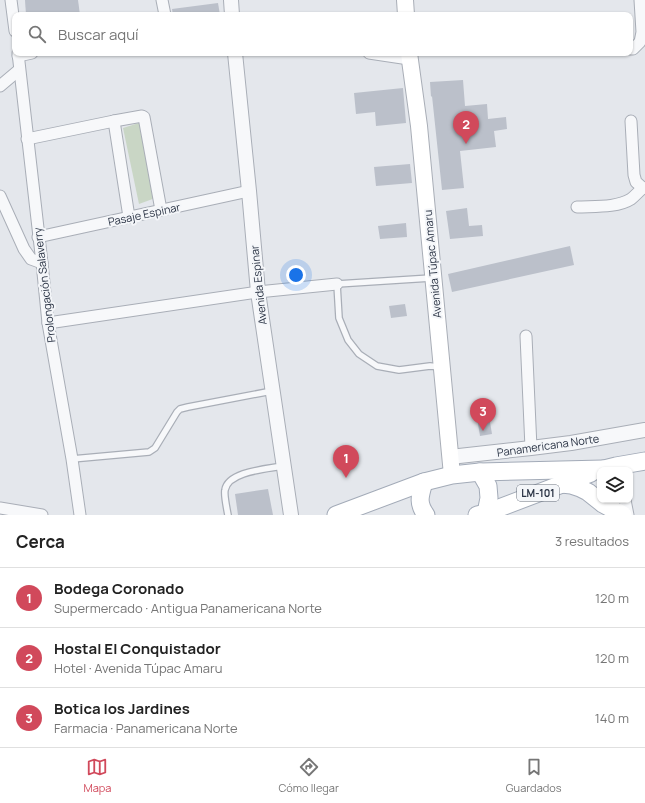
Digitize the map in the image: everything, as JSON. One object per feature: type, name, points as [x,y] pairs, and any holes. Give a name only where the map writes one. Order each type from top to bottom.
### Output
[{"type":"main road","points":[[404,0],[406,12]]},
{"type":"main road","name":"Avenida Túpac Amaru","points":[[409,56],[419,126],[452,475]]},
{"type":"main road","points":[[612,467],[645,453]]},
{"type":"main road","name":"LM-101","points":[[615,467],[645,461]]},
{"type":"main road","name":"LM-101","points":[[336,515],[424,482],[452,475],[480,472],[597,468]]},
{"type":"main road","points":[[480,472],[488,486],[489,498],[481,514]]},
{"type":"main road","name":"LM-101","points":[[481,514],[597,472]]},
{"type":"main road","points":[[424,482],[420,495],[421,508],[426,515]]},
{"type":"main road","points":[[562,484],[580,488],[588,492],[603,504],[623,515]]},
{"type":"street","points":[[12,0],[13,12]]},
{"type":"street","points":[[162,0],[164,12]]},
{"type":"street","points":[[231,0],[232,12]]},
{"type":"street","points":[[633,49],[640,42],[642,32],[640,0]]},
{"type":"street","name":"Prolongación Salaverry","points":[[18,56],[48,323],[72,459],[80,515]]},
{"type":"street","name":"Avenida Espinar","points":[[235,56],[258,292],[291,515]]},
{"type":"street","points":[[0,86],[19,70]]},
{"type":"street","points":[[27,139],[142,116],[145,118],[161,210]]},
{"type":"street","points":[[114,121],[129,217]]},
{"type":"street","points":[[577,206],[613,205],[624,203],[632,199],[644,188],[636,182],[634,175],[632,121]]},
{"type":"street","name":"Pasaje Espinar","points":[[38,237],[249,191]]},
{"type":"street","points":[[0,196],[24,249],[31,259],[42,263]]},
{"type":"street","points":[[48,323],[258,292],[337,284]]},
{"type":"street","points":[[526,336],[531,448]]},
{"type":"street","name":"Panamericana Norte","points":[[450,457],[571,443],[645,430]]},
{"type":"street","points":[[626,503],[628,515]]},
{"type":"street","points":[[0,508],[42,515]]},
{"type":"lane","points":[[434,278],[337,284],[339,318],[348,340],[359,354],[377,366],[399,370],[430,366],[442,367]]},
{"type":"lane","points":[[72,459],[149,452],[155,448],[180,409],[272,391]]},
{"type":"lane","points":[[228,515],[225,490],[229,482],[238,475],[283,466]]},
{"type":"green space","points":[[142,122],[158,197],[139,204],[123,128]]},
{"type":"building","points":[[25,0],[78,0],[80,12],[26,12]]},
{"type":"building","points":[[218,3],[220,12],[172,12],[172,9]]},
{"type":"building","points":[[463,80],[465,106],[487,104],[488,119],[506,117],[507,129],[494,131],[496,147],[460,151],[464,188],[442,190],[430,82]]},
{"type":"building","points":[[403,88],[406,123],[376,126],[375,112],[356,114],[354,93]]},
{"type":"building","points":[[410,164],[412,183],[376,186],[374,167]]},
{"type":"building","points":[[467,208],[469,226],[482,225],[483,236],[450,239],[446,211]]},
{"type":"building","points":[[406,223],[407,237],[380,239],[378,226]]},
{"type":"building","points":[[570,246],[574,265],[452,292],[448,274]]},
{"type":"building","points":[[405,304],[407,316],[391,318],[389,306]]},
{"type":"building","points":[[489,416],[492,434],[480,436],[477,418]]},
{"type":"building","points":[[268,489],[273,515],[238,515],[235,494]]},
{"type":"place","name":"Hostal El Conquistador","points":[[466,144]]},
{"type":"place","name":"Botica los Jardines","points":[[483,431]]},
{"type":"place","name":"Bodega Coronado","points":[[346,478]]}]
